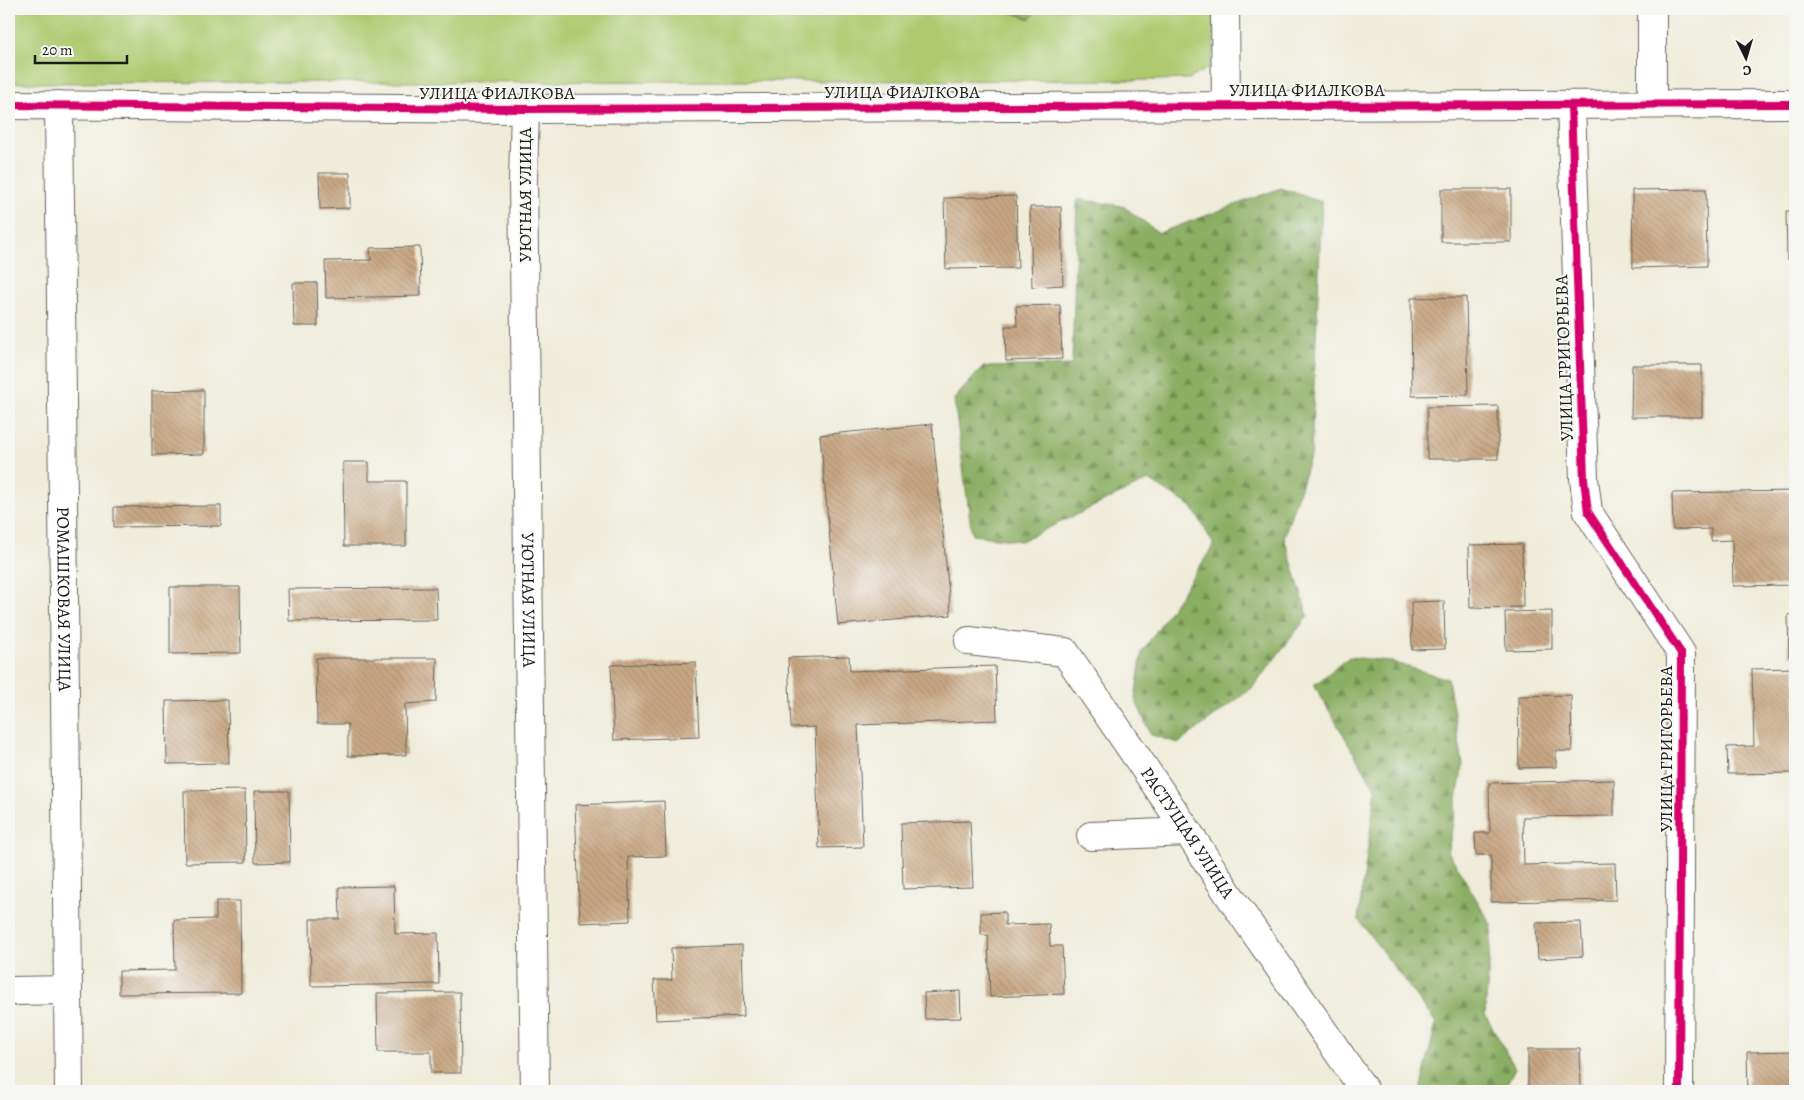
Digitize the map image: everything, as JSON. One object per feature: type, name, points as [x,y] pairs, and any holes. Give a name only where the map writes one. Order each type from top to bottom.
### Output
[{"type":"street","points":[[1225,9],[1226,106]]},
{"type":"street","points":[[1652,9],[1652,104]]},
{"type":"street","name":"УЛИЦА ФИАЛКОВА","points":[[9,105],[525,109],[1795,104]]},
{"type":"street","name":"РОМАШКОВАЯ УЛИЦА","points":[[59,105],[66,990],[69,1091]]},
{"type":"street","name":"УЛИЦА ГРИГОРЬЕВА","points":[[1570,105],[1584,479],[1588,512],[1681,653],[1679,1091]]},
{"type":"street","name":"УЮТНАЯ УЛИЦА","points":[[525,109],[523,180],[535,1091]]},
{"type":"street","name":"РАСТУЩАЯ УЛИЦА","points":[[969,641],[1065,652],[1188,832],[1232,901],[1365,1091]]},
{"type":"street","points":[[1091,836],[1188,832]]},
{"type":"street","points":[[13,991],[66,990]]},
{"type":"green space","points":[[9,9],[1213,9],[1214,50],[1208,68],[1189,79],[1155,80],[9,83]]},
{"type":"green space","points":[[1007,9],[1038,9],[1030,19]]},
{"type":"green space","points":[[1281,188],[1322,202],[1311,454],[1284,537],[1308,616],[1252,688],[1179,743],[1151,735],[1135,699],[1142,652],[1214,545],[1192,507],[1149,480],[1021,541],[972,535],[954,399],[983,367],[1072,365],[1077,199],[1123,206],[1159,233]]},
{"type":"green space","points":[[1349,657],[1388,661],[1448,679],[1463,764],[1448,851],[1492,926],[1485,1014],[1515,1068],[1503,1091],[1420,1091],[1436,1023],[1358,919],[1376,790],[1314,685]]},
{"type":"building","points":[[319,173],[350,173],[350,208],[320,209]]},
{"type":"building","points":[[1441,189],[1511,189],[1511,242],[1441,242]]},
{"type":"building","points":[[1706,189],[1707,266],[1633,268],[1632,190]]},
{"type":"building","points":[[1016,196],[1018,268],[946,269],[944,198]]},
{"type":"building","points":[[1030,207],[1061,207],[1063,285],[1032,287]]},
{"type":"building","points":[[1786,211],[1795,211],[1795,259],[1787,259]]},
{"type":"building","points":[[420,247],[421,296],[326,298],[325,261],[371,260],[370,248]]},
{"type":"building","points":[[293,283],[317,283],[318,326],[294,326]]},
{"type":"building","points":[[1466,297],[1468,395],[1412,396],[1411,298]]},
{"type":"building","points":[[1060,305],[1062,359],[1006,361],[1005,326],[1017,326],[1016,306]]},
{"type":"building","points":[[1632,365],[1702,365],[1702,417],[1631,417]]},
{"type":"building","points":[[204,390],[204,454],[152,455],[152,391]]},
{"type":"building","points":[[1498,406],[1498,459],[1427,459],[1427,407]]},
{"type":"building","points":[[932,424],[951,615],[838,625],[820,435]]},
{"type":"building","points":[[343,462],[369,462],[369,481],[406,481],[406,546],[344,546]]},
{"type":"building","points":[[1795,491],[1795,585],[1733,586],[1732,540],[1711,541],[1711,529],[1673,530],[1672,493]]},
{"type":"building","points":[[221,506],[221,526],[114,527],[114,507]]},
{"type":"building","points":[[1522,544],[1523,607],[1470,608],[1469,545]]},
{"type":"building","points":[[170,587],[240,587],[241,653],[170,654]]},
{"type":"building","points":[[436,588],[437,620],[289,621],[288,589]]},
{"type":"building","points":[[1444,601],[1445,649],[1412,650],[1411,602]]},
{"type":"building","points":[[1552,611],[1552,649],[1506,650],[1505,612]]},
{"type":"building","points":[[1795,614],[1795,656],[1789,656],[1788,615]]},
{"type":"building","points":[[849,656],[850,671],[995,666],[997,720],[858,725],[863,847],[819,848],[815,727],[791,728],[788,658]]},
{"type":"building","points":[[316,658],[437,658],[436,702],[405,704],[406,755],[348,756],[348,724],[317,724]]},
{"type":"building","points":[[696,662],[699,737],[614,740],[611,665]]},
{"type":"building","points":[[1795,668],[1795,773],[1728,774],[1727,747],[1754,746],[1752,669]]},
{"type":"building","points":[[1571,695],[1572,751],[1556,751],[1556,767],[1519,768],[1518,696]]},
{"type":"building","points":[[228,700],[229,763],[167,764],[166,701]]},
{"type":"building","points":[[1614,780],[1614,816],[1523,817],[1524,865],[1615,863],[1616,900],[1491,902],[1491,855],[1476,855],[1475,833],[1490,833],[1489,783]]},
{"type":"building","points":[[245,790],[246,862],[185,863],[184,791]]},
{"type":"building","points":[[254,791],[289,791],[290,862],[255,863]]},
{"type":"building","points":[[664,801],[666,856],[628,857],[630,921],[580,923],[575,805]]},
{"type":"building","points":[[970,821],[973,887],[903,889],[901,823]]},
{"type":"building","points":[[394,886],[395,934],[438,933],[439,984],[311,986],[310,919],[340,919],[339,887]]},
{"type":"building","points":[[216,901],[240,901],[241,993],[119,994],[119,971],[175,970],[174,920],[216,919]]},
{"type":"building","points":[[1005,912],[1005,925],[1049,924],[1050,946],[1062,946],[1064,994],[990,997],[988,935],[981,935],[981,913]]},
{"type":"building","points":[[1581,922],[1583,956],[1538,959],[1536,923]]},
{"type":"building","points":[[742,945],[744,1016],[656,1020],[654,980],[672,980],[671,948]]},
{"type":"building","points":[[960,991],[961,1018],[925,1019],[924,993]]},
{"type":"building","points":[[460,992],[461,1073],[431,1073],[431,1052],[378,1052],[377,993]]},
{"type":"building","points":[[1528,1049],[1580,1049],[1581,1091],[1528,1091]]},
{"type":"building","points":[[1795,1051],[1795,1091],[1748,1091],[1747,1052]]},
{"type":"cycle path","points":[[9,105],[525,109],[1795,104]]},
{"type":"cycle path","points":[[1571,105],[1584,479],[1588,512],[1681,653],[1679,1091]]}]
